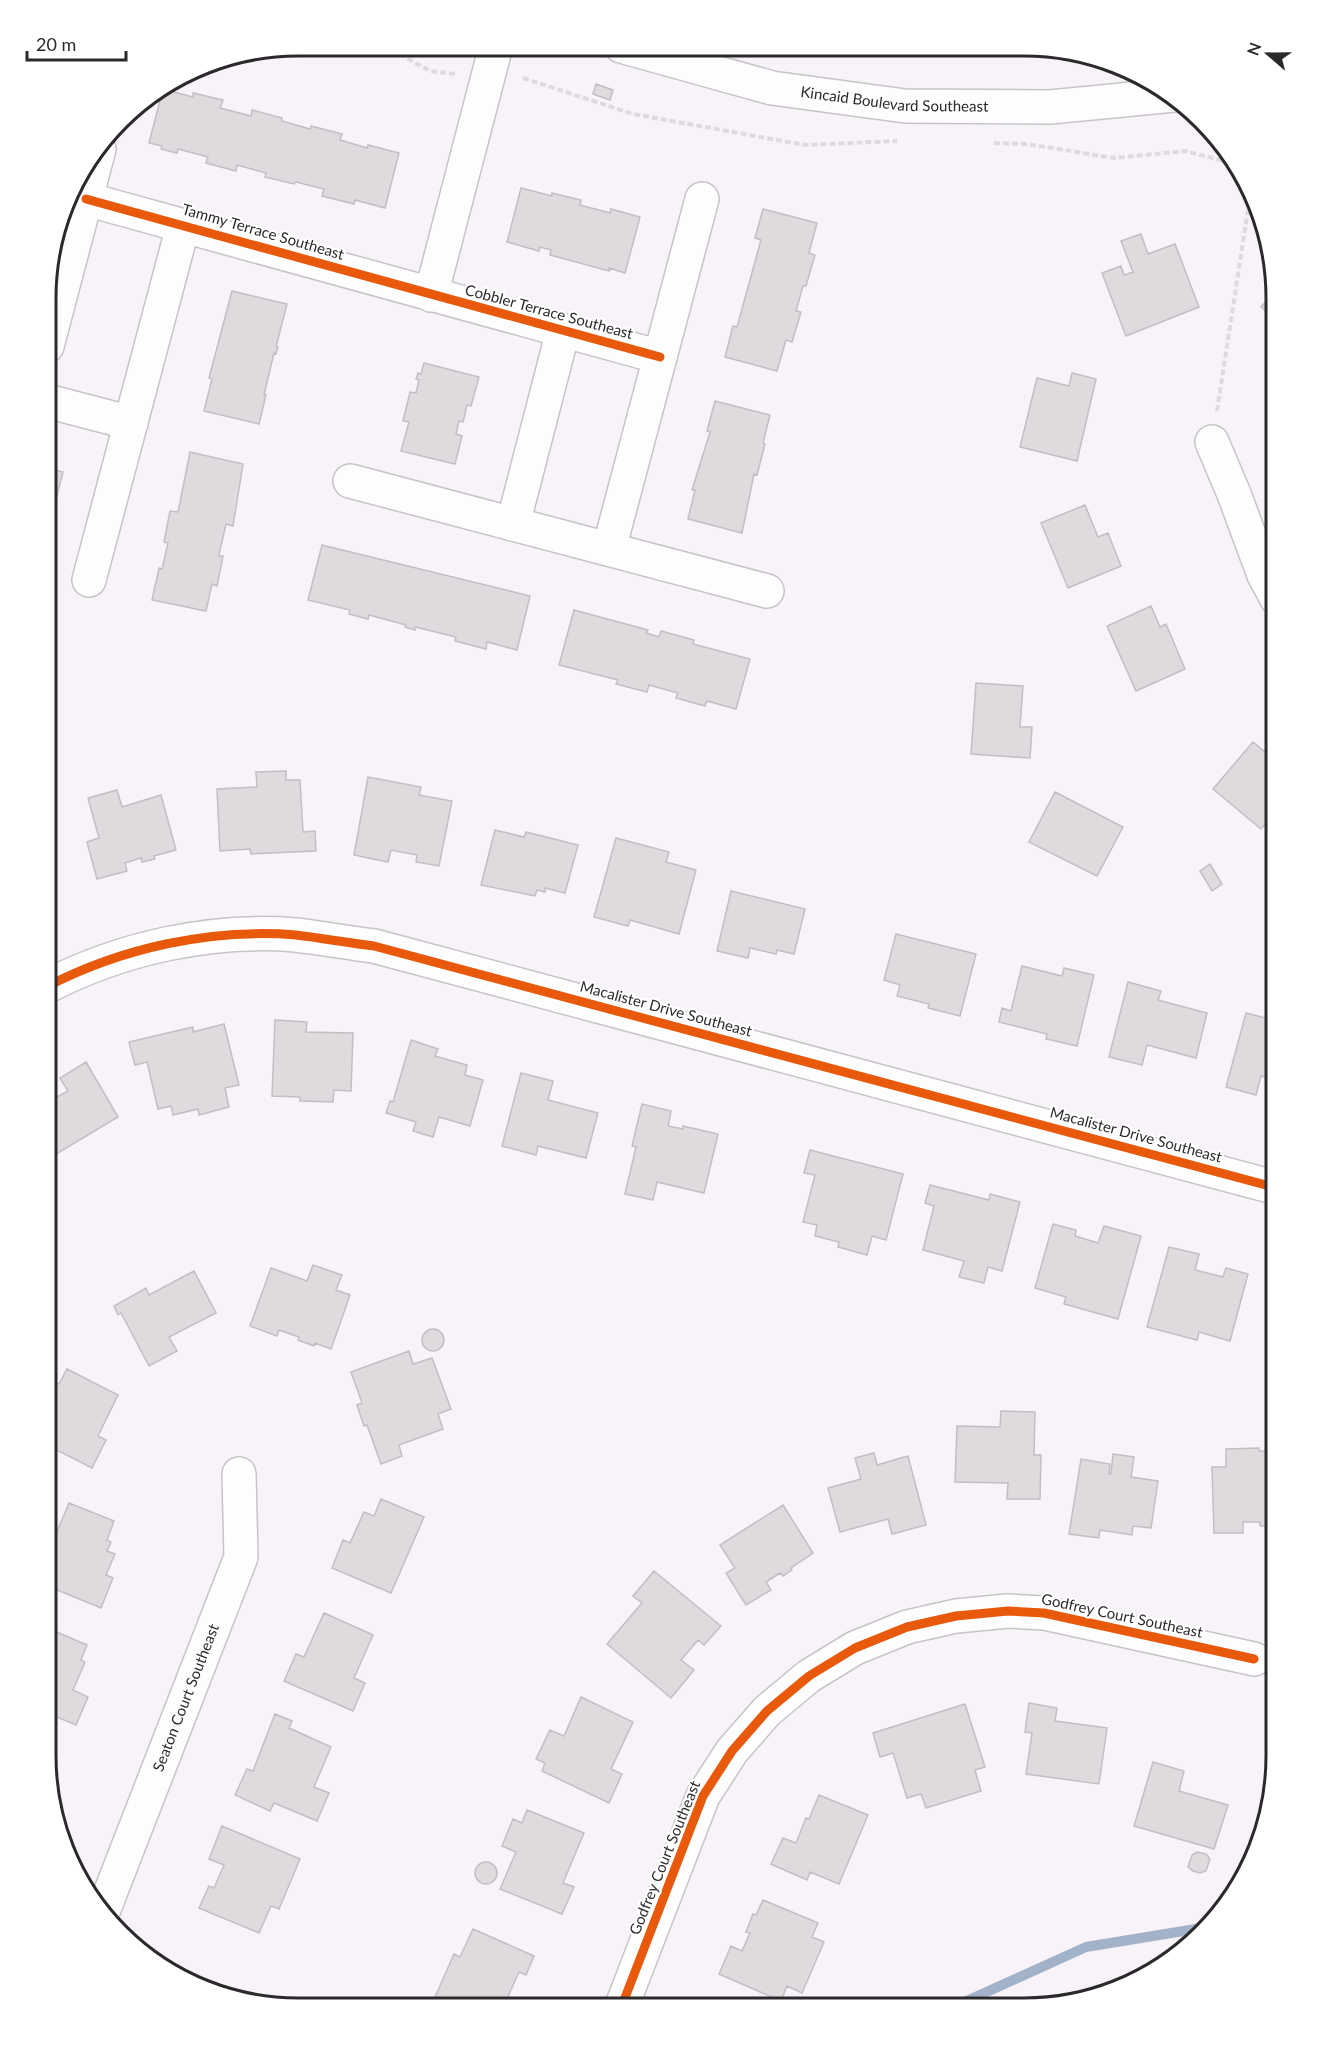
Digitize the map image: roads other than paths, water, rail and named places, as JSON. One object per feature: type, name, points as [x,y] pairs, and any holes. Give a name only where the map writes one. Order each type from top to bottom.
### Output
[{"type":"street","points":[[431,295],[493,56]]},
{"type":"street","name":"Kincaid Boulevard Southeast","points":[[657,56],[772,88],[905,106],[1050,107],[1160,96]]},
{"type":"street","points":[[56,312],[95,165]]},
{"type":"street","name":"Tammy Terrace Southeast","points":[[86,199],[431,295]]},
{"type":"street","points":[[609,549],[702,199]]},
{"type":"street","name":"Tammy Terrace Southeast","points":[[89,580],[183,226]]},
{"type":"street","name":"Cobbler Terrace Southeast","points":[[431,295],[660,357]]},
{"type":"street","name":"Cobbler Terrace Southeast","points":[[513,524],[563,331]]},
{"type":"street","points":[[56,403],[131,423]]},
{"type":"street","points":[[1212,442],[1266,579]]},
{"type":"street","points":[[350,481],[767,591]]},
{"type":"street","name":"Macalister Drive Southeast","points":[[56,982],[120,956],[178,942],[236,935],[296,935],[374,946],[1266,1185]]},
{"type":"street","name":"Seaton Court Southeast","points":[[106,1904],[241,1557],[239,1474]]},
{"type":"street","name":"Godfrey Court Southeast","points":[[625,1998],[703,1796],[732,1751],[767,1711],[809,1676],[855,1648],[907,1627],[956,1616],[1008,1611],[1044,1613],[1254,1659]]},
{"type":"waterway","points":[[973,1998],[1086,1947],[1195,1929]]}]
